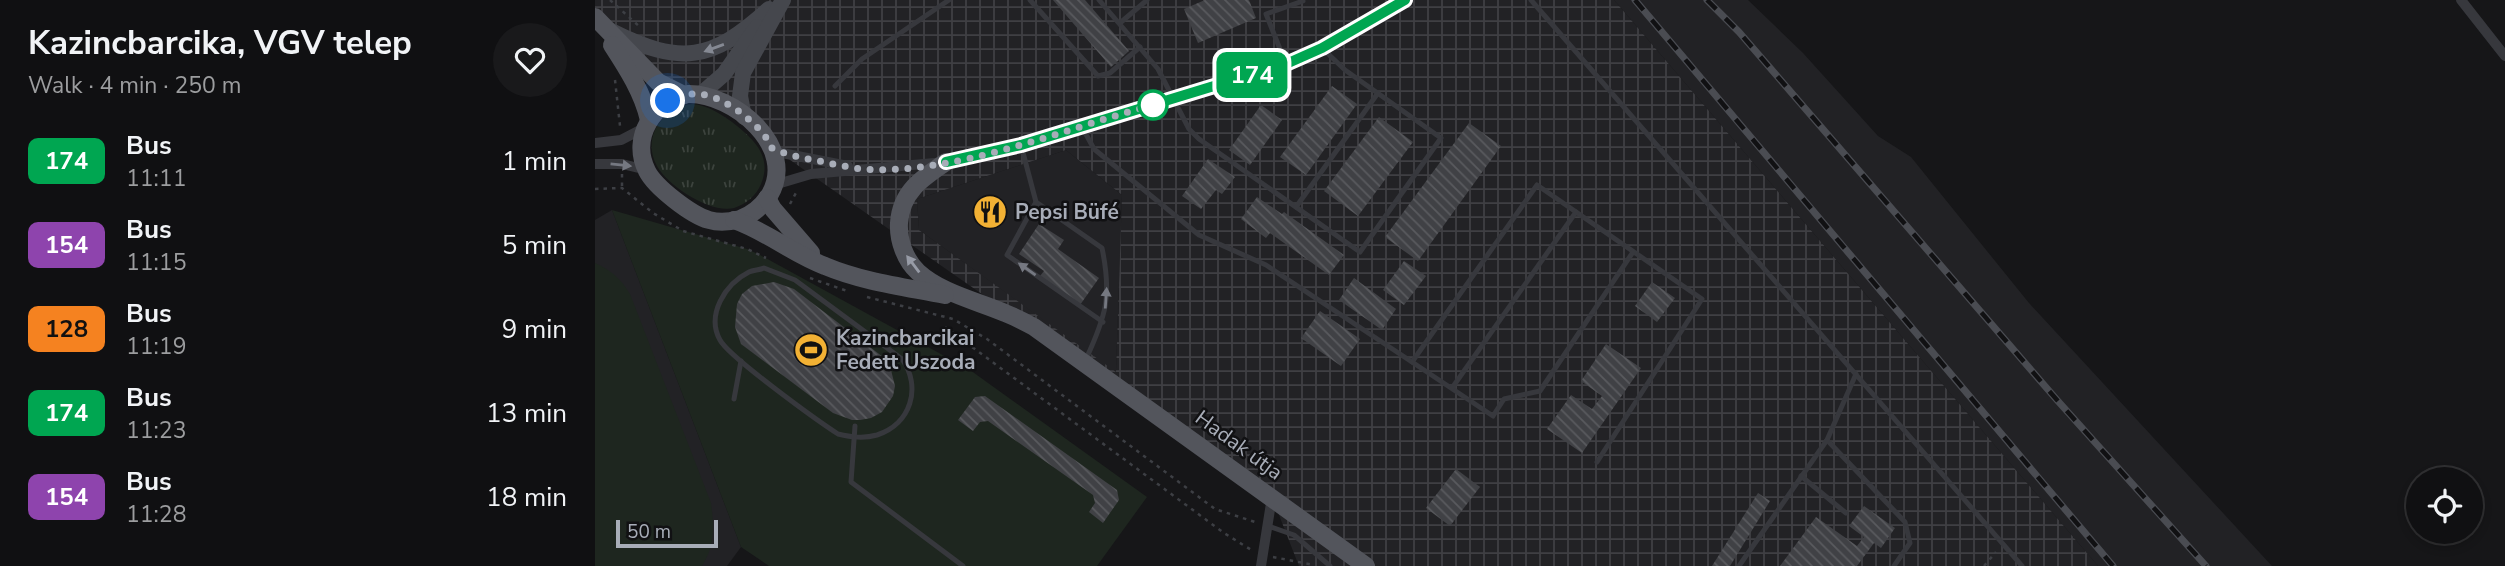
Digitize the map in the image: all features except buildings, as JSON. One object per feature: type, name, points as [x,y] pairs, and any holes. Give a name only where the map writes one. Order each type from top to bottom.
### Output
[{"type":"main road","points":[[744,117],[740,96],[743,74],[783,0]]},
{"type":"main road","points":[[598,21],[650,49],[695,54],[727,43],[773,5]]},
{"type":"main road","points":[[647,123],[660,107],[692,94],[724,74],[773,5]]},
{"type":"main road","points":[[598,21],[658,82],[692,94],[719,99],[764,133],[776,162],[771,191],[772,209],[823,266]]},
{"type":"main road","points":[[598,21],[646,107],[647,123],[641,144],[647,170],[654,182],[699,216],[719,222],[750,215],[771,191]]},
{"type":"main road","points":[[946,162],[923,177],[908,194],[900,212],[899,239],[905,254],[917,271],[969,300]]},
{"type":"main road","points":[[734,220],[823,266],[873,281],[969,300]]},
{"type":"main road","name":"Hadak útja","points":[[969,300],[1007,313],[1034,327],[1272,497],[1358,565]]},
{"type":"street","points":[[771,191],[798,176],[946,162],[1021,145],[1082,127],[1286,64],[1322,48],[1405,0]]},
{"type":"street","points":[[2462,0],[2505,56]]},
{"type":"street","points":[[595,143],[621,140],[647,123]]},
{"type":"street","points":[[772,148],[861,169]]},
{"type":"street","points":[[595,164],[622,164],[647,170]]},
{"type":"street","points":[[1262,561],[1272,497]]},
{"type":"lane","points":[[933,0],[939,7]]},
{"type":"lane","points":[[835,86],[862,59],[949,0]]},
{"type":"lane","points":[[1030,0],[1098,76],[1110,72],[1140,47]]},
{"type":"lane","points":[[1099,0],[1158,69],[1189,129],[1199,139],[1360,252],[1441,138],[1345,71],[1322,48]]},
{"type":"lane","points":[[1120,23],[1147,0]]},
{"type":"lane","points":[[1531,0],[2022,566]]},
{"type":"lane","points":[[1286,64],[1266,14],[1303,1]]},
{"type":"lane","points":[[1296,207],[1378,93]]},
{"type":"lane","points":[[1082,127],[1094,149],[1199,235],[1266,265],[1493,416],[1504,399],[1539,391],[1633,252]]},
{"type":"lane","points":[[1021,145],[1036,202],[1102,248],[1107,285],[1103,322],[1085,362]]},
{"type":"lane","points":[[1412,362],[1537,185],[1702,299],[1597,462]]},
{"type":"lane","points":[[1036,202],[1007,255],[1103,322]]},
{"type":"lane","points":[[1453,388],[1576,212]]},
{"type":"lane","points":[[764,268],[795,281],[902,359],[910,370],[913,388],[907,411],[887,430],[876,435],[855,438],[838,434],[826,426],[741,361],[719,340],[715,322],[717,306],[723,295],[749,272],[764,268]]},
{"type":"lane","points":[[734,399],[741,361]]},
{"type":"lane","points":[[1739,566],[1827,440],[1856,374]]},
{"type":"lane","points":[[855,426],[852,482],[963,566]]},
{"type":"lane","points":[[1827,440],[1905,522],[1910,543],[1894,566]]},
{"type":"lane","points":[[1801,476],[1846,513]]},
{"type":"lane","points":[[1268,526],[1294,535],[1330,566]]},
{"type":"path","points":[[612,71],[618,99],[621,140]]},
{"type":"path","points":[[595,189],[622,188],[622,164]]},
{"type":"path","points":[[919,310],[953,319],[987,339],[1215,509],[1268,526]]},
{"type":"path","points":[[945,327],[1262,561],[1319,566]]},
{"type":"path","points":[[1984,566],[2003,544]]},
{"type":"shaded area","points":[[595,0],[1614,0],[2098,566],[1299,566],[1272,497],[773,148],[719,99],[672,90],[595,17]],"holes":[[[1066,150],[1122,195],[1116,372],[919,230],[917,199]]]},
{"type":"shaded area","points":[[1614,0],[1748,0],[1803,53],[1878,136],[1911,157],[2029,303],[2272,566],[2098,566]]},
{"type":"shaded area","points":[[1066,150],[1122,195],[1116,373],[919,230],[917,199]]},
{"type":"shaded area","points":[[612,210],[741,547],[727,566],[595,566],[595,220]]},
{"type":"green space","points":[[693,104],[709,108],[732,122],[747,134],[762,156],[764,174],[759,188],[746,202],[734,208],[714,207],[691,197],[670,182],[657,166],[652,145],[653,134],[658,125],[672,111]]},
{"type":"green space","points":[[612,210],[760,255],[970,370],[1147,497],[1097,566],[769,566],[741,547]]},
{"type":"green space","points":[[595,263],[615,276],[630,294],[711,503],[713,536],[702,566],[595,566]]},
{"type":"railway","points":[[1635,0],[2113,566]]},
{"type":"railway","points":[[1707,0],[1739,32],[2057,400],[2206,566]]},
{"type":"bus line","name":"174","points":[[946,162],[1021,145],[1286,64],[1322,48],[1405,0]]},
{"type":"place","name":"Pepsi Büfé","points":[[990,212]]},
{"type":"place","name":"Kazincbarcikai Fedett Uszoda","points":[[811,350]]},
{"type":"route","points":[[668,101],[688,94],[719,99],[756,126],[764,133],[772,148],[782,153],[861,169],[903,168],[946,162],[1021,145],[1153,105]]}]
